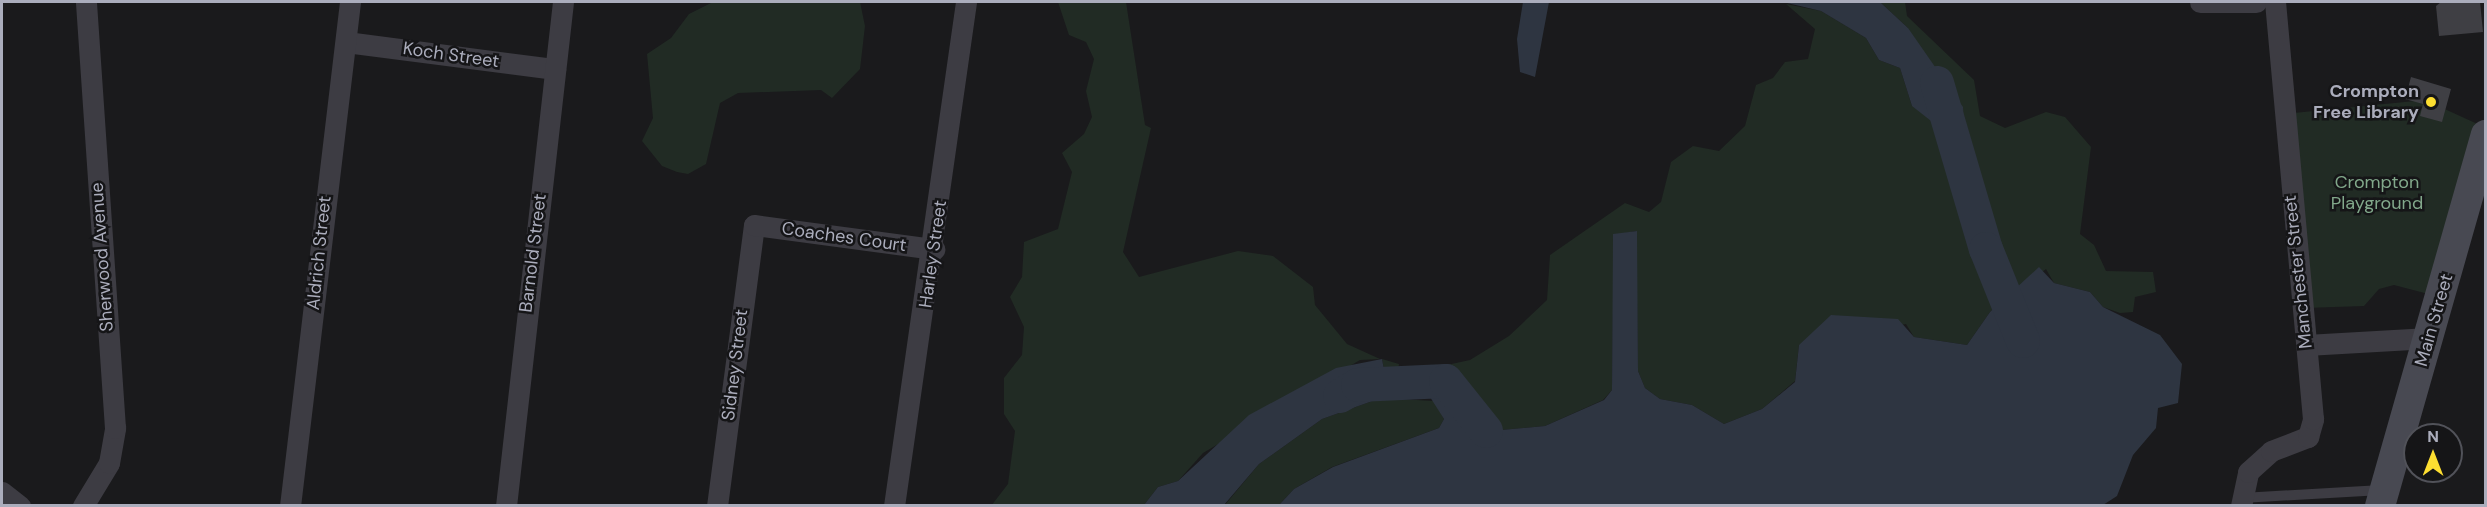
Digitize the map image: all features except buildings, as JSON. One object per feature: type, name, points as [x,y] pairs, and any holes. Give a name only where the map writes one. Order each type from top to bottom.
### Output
[{"type":"main road","name":"Main Street","points":[[2382,498],[2486,135]]},
{"type":"street","name":"Sherwood Avenue","points":[[83,506],[109,464],[115,428],[86,2]]},
{"type":"street","name":"Aldrich Street","points":[[290,506],[350,2]]},
{"type":"street","name":"Barnold Street","points":[[506,506],[564,2]]},
{"type":"street","name":"Harley Street","points":[[894,506],[934,249],[966,2]]},
{"type":"street","points":[[2200,2],[2256,2]]},
{"type":"street","name":"Manchester Street","points":[[2241,502],[2248,472],[2263,456],[2308,437],[2312,428],[2275,2]]},
{"type":"street","name":"Koch Street","points":[[346,42],[555,69]]},
{"type":"street","name":"Coaches Court","points":[[754,225],[934,249]]},
{"type":"street","name":"Sidney Street","points":[[717,506],[754,225]]},
{"type":"street","points":[[2306,345],[2429,338]]},
{"type":"street","points":[[2,492],[20,506]]},
{"type":"lane","points":[[2241,502],[2382,498]]},
{"type":"green space","points":[[713,2],[860,2],[865,26],[860,69],[832,98],[821,90],[738,93],[720,103],[706,164],[688,174],[662,166],[642,141],[653,118],[647,54],[671,38],[689,14]]},
{"type":"green space","points":[[1058,2],[1126,2],[1145,125],[1151,128],[1123,252],[1139,277],[1238,251],[1273,256],[1313,287],[1315,305],[1347,344],[1380,359],[1360,360],[1203,453],[1178,481],[1158,487],[1144,505],[991,506],[1008,484],[1015,431],[1004,414],[1004,378],[1022,355],[1024,327],[1010,297],[1022,277],[1024,242],[1058,229],[1072,172],[1062,153],[1084,134],[1092,117],[1086,91],[1094,59],[1086,42],[1069,35]]},
{"type":"green space","points":[[1880,2],[1905,2],[1907,16],[1974,80],[1980,116],[2005,128],[2046,112],[2065,117],[2091,147],[2080,234],[2094,245],[2106,271],[2153,272],[2156,292],[2135,297],[2133,312],[2120,313],[2103,307],[2090,292],[2054,283],[2046,269],[1990,312],[1967,345],[1914,337],[1906,324],[1799,345],[1795,381],[1762,409],[1724,424],[1692,405],[1660,399],[1645,388],[1638,371],[1636,231],[1614,235],[1612,390],[1603,400],[1545,426],[1501,430],[1478,419],[1438,377],[1442,366],[1470,360],[1509,336],[1547,300],[1550,255],[1625,203],[1649,212],[1661,202],[1671,162],[1693,146],[1719,151],[1745,126],[1756,85],[1773,78],[1785,62],[1808,59],[1815,29],[1786,4],[1821,11],[1866,38],[1879,60],[1900,68],[1912,106],[1908,28]]},
{"type":"green space","name":"Crompton Playground","points":[[2425,100],[2484,127],[2436,296],[2394,285],[2379,289],[2364,306],[2305,308],[2284,114]]},
{"type":"green space","points":[[1382,359],[1399,364],[1394,392],[1399,399],[1434,401],[1444,419],[1439,428],[1332,467],[1294,489],[1279,505],[1224,506],[1259,464],[1322,419],[1378,399],[1385,375]]},
{"type":"water","points":[[1523,2],[1549,2],[1535,77],[1520,72],[1517,39]]},
{"type":"water","points":[[1783,2],[1880,2],[1908,28],[1963,107],[1964,124],[1940,128],[1912,106],[1900,68],[1879,60],[1866,38],[1821,11]]},
{"type":"water","points":[[1637,231],[1638,371],[1645,388],[1660,399],[1692,405],[1724,424],[1762,409],[1795,382],[1799,345],[1831,315],[1898,319],[1914,337],[1967,345],[1990,312],[2039,267],[2054,283],[2090,292],[2103,307],[2160,335],[2182,364],[2178,403],[2158,408],[2156,428],[2133,455],[2117,496],[2103,505],[1279,505],[1294,489],[1333,467],[1439,428],[1444,419],[1430,397],[1431,375],[1478,419],[1501,430],[1545,426],[1604,400],[1612,390],[1613,234]]},
{"type":"water","points":[[1382,359],[1385,375],[1378,399],[1322,419],[1259,464],[1224,505],[1144,505],[1158,487],[1178,481],[1249,415],[1336,368]]},
{"type":"waterway","points":[[1937,83],[1986,249],[2023,341]]},
{"type":"waterway","points":[[1340,396],[1358,385],[1446,381],[1486,431]]},
{"type":"place","name":"Crompton Free Library","points":[[2431,102]]}]
